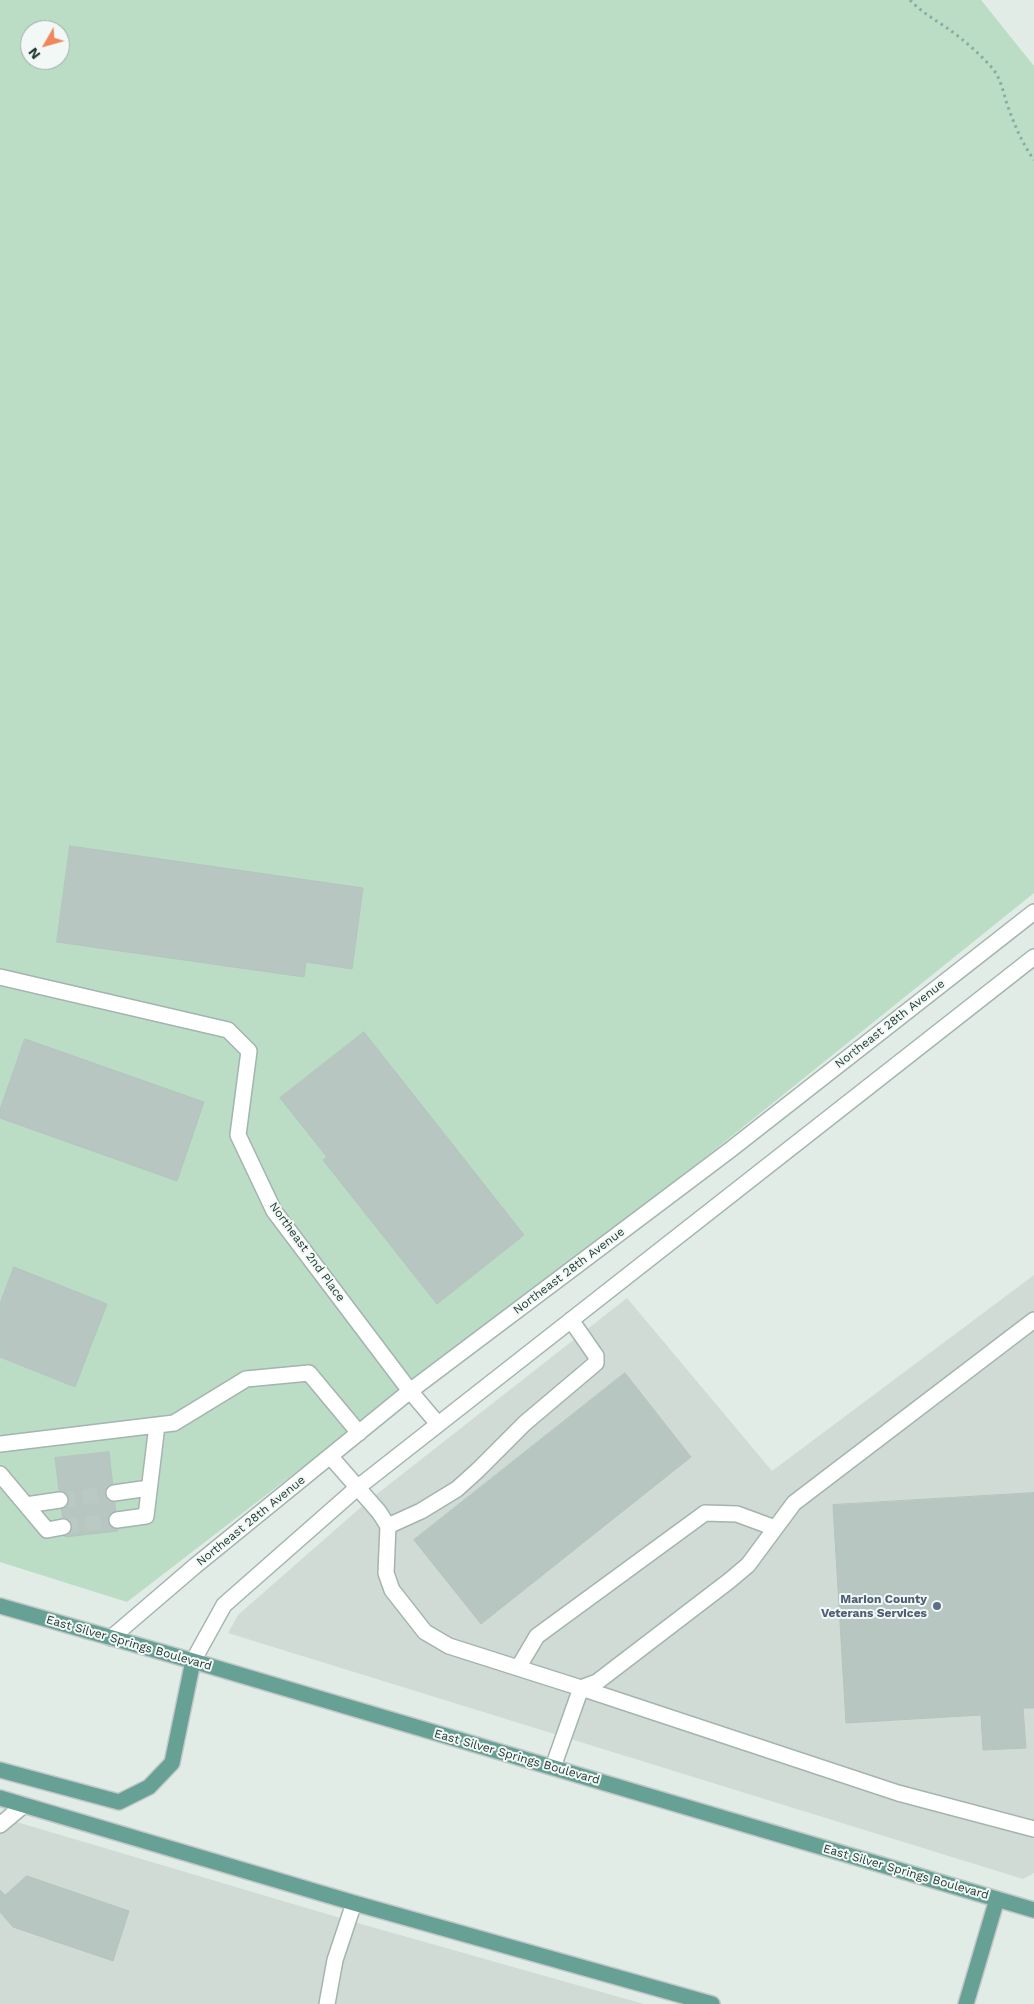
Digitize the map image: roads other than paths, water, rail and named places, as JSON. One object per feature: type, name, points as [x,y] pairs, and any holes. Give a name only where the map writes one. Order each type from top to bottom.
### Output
[{"type":"main road","name":"East Silver Springs Boulevard","points":[[0,1606],[193,1661],[1034,1910]]},
{"type":"main road","points":[[0,1770],[119,1802],[149,1786],[172,1764],[193,1661]]},
{"type":"main road","points":[[0,1798],[354,1903],[712,2004]]},
{"type":"main road","points":[[966,2004],[997,1898]]},
{"type":"street","name":"Northeast 28th Avenue","points":[[111,1638],[195,1566],[410,1391],[730,1150],[1034,912]]},
{"type":"street","points":[[193,1661],[224,1605],[357,1488],[1034,957]]},
{"type":"street","name":"Northeast 2nd Place","points":[[0,977],[228,1030],[249,1051],[238,1135],[274,1210],[410,1391],[438,1424]]},
{"type":"street","points":[[388,1526],[421,1511],[457,1488],[478,1470],[524,1423],[596,1363],[596,1356],[571,1320]]},
{"type":"street","points":[[553,1767],[581,1688],[597,1682],[729,1582],[748,1565],[794,1503],[1034,1320]]},
{"type":"street","points":[[0,1444],[174,1423],[246,1379],[308,1373],[359,1433]]},
{"type":"street","points":[[117,1520],[146,1516],[157,1425]]},
{"type":"street","points":[[330,1456],[379,1512],[388,1526],[386,1573],[392,1590],[425,1632],[448,1646],[898,1793],[1034,1829]]},
{"type":"street","points":[[0,1474],[47,1530],[63,1528]]},
{"type":"street","points":[[114,1493],[149,1488]]},
{"type":"street","points":[[26,1505],[60,1500]]},
{"type":"street","points":[[518,1668],[537,1636],[705,1513],[738,1514],[775,1528]]},
{"type":"street","points":[[0,1825],[24,1805]]},
{"type":"street","points":[[327,2004],[335,1960],[354,1903]]},
{"type":"tunnel","points":[[60,1500],[114,1493]]},
{"type":"tunnel","points":[[63,1527],[117,1520]]},
{"type":"place","name":"Marion County Veterans Services","points":[[937,1606]]}]
